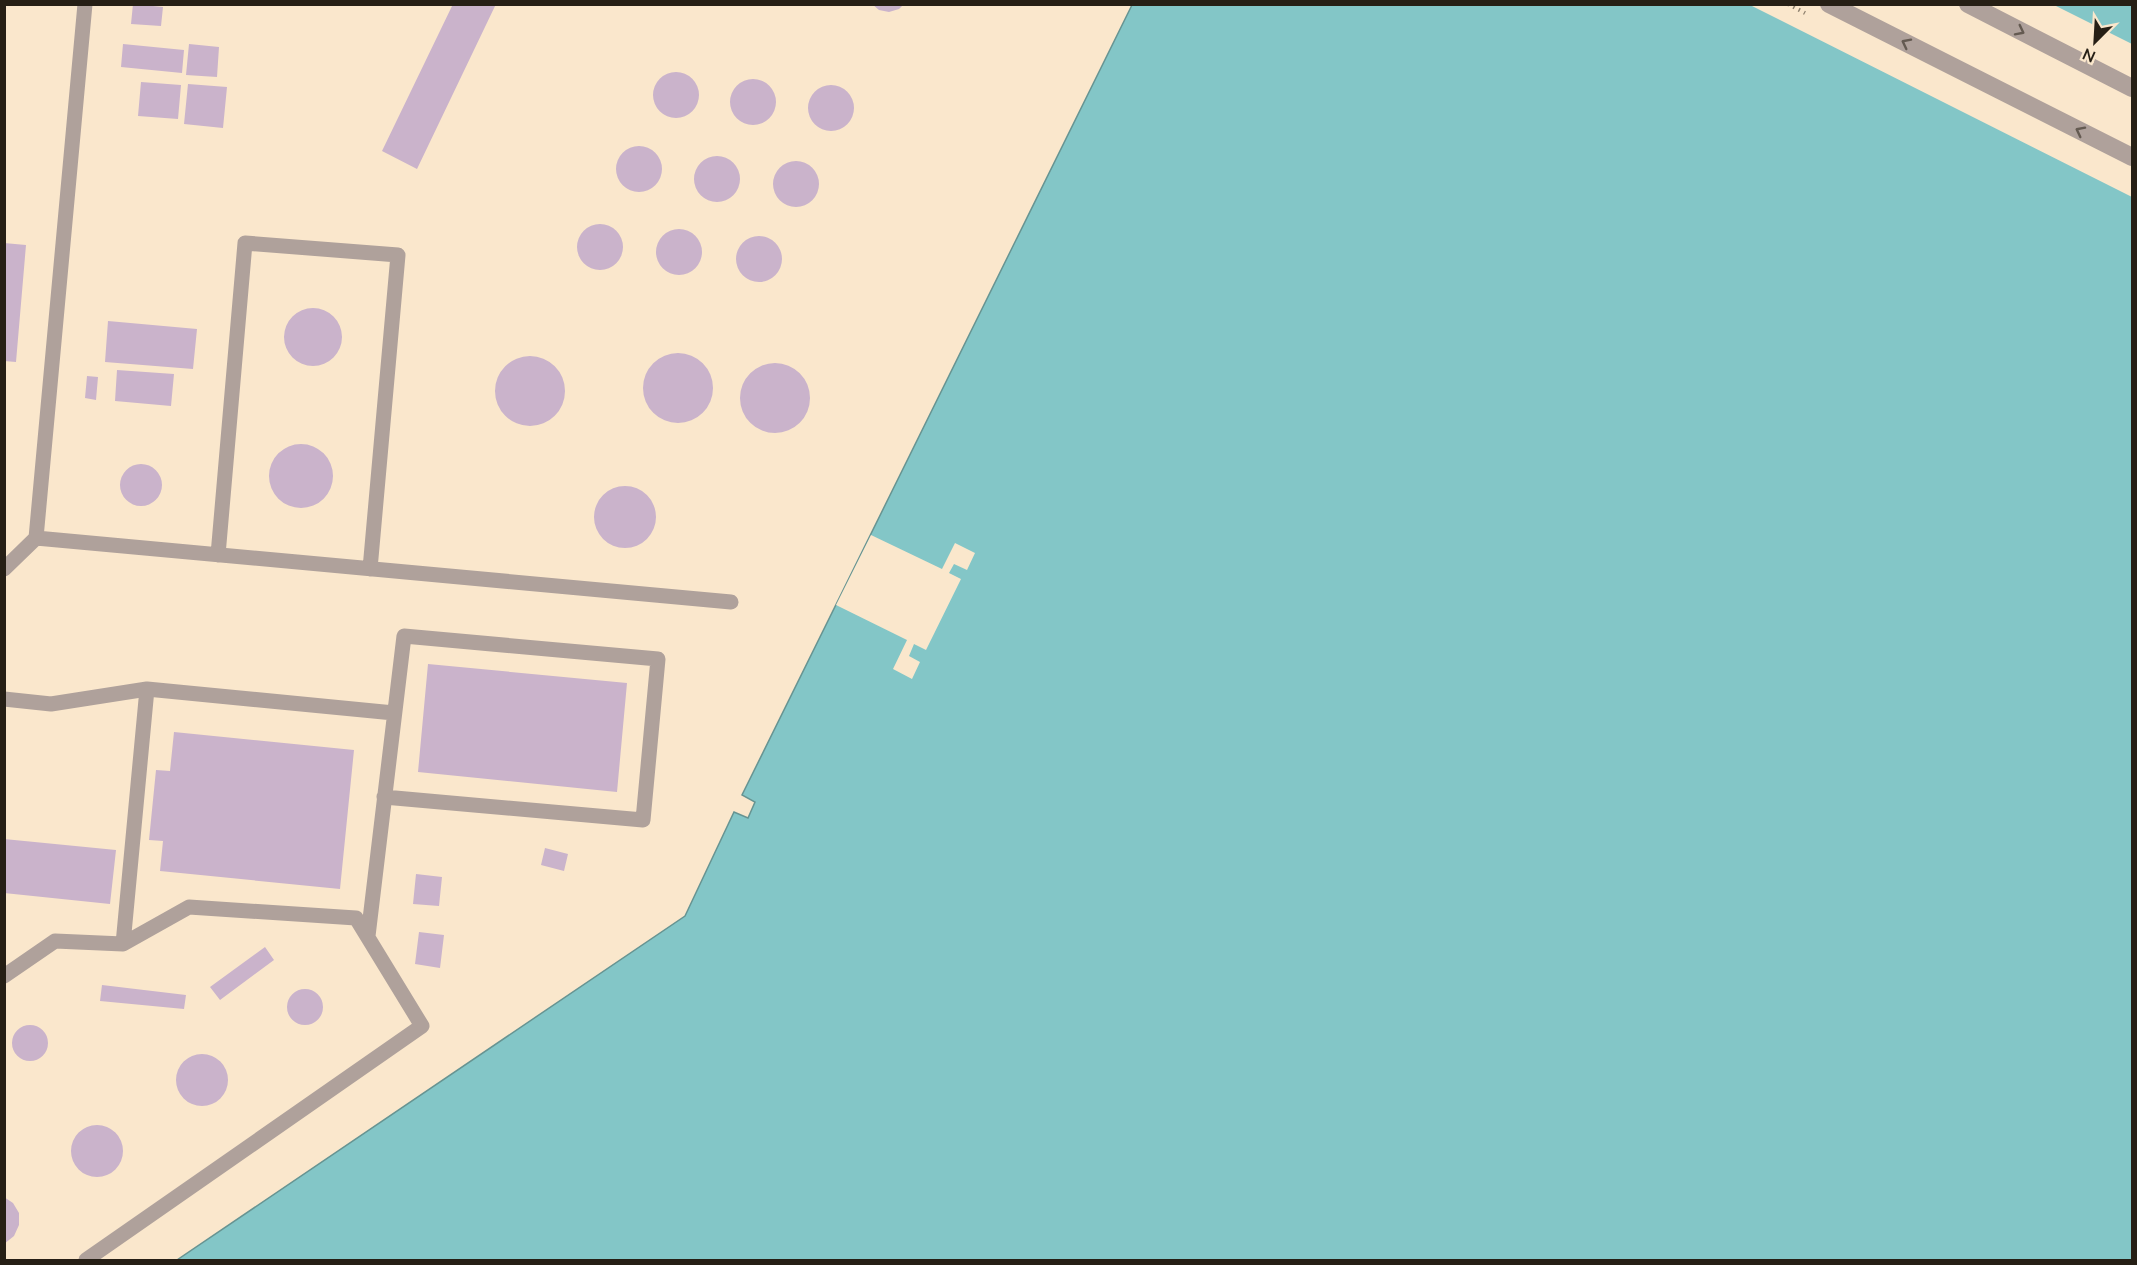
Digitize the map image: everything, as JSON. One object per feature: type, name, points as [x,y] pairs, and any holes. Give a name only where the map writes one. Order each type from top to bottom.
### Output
[{"type":"street","points":[[1829,4],[2133,157]]},
{"type":"street","points":[[1968,4],[2133,88]]},
{"type":"lane","points":[[4,569],[36,538],[85,4]]},
{"type":"lane","points":[[218,555],[245,243],[398,255],[370,569]]},
{"type":"lane","points":[[36,538],[731,602]]},
{"type":"lane","points":[[368,936],[384,797],[394,713],[404,636],[658,659],[643,820],[384,797]]},
{"type":"lane","points":[[123,945],[147,689]]},
{"type":"lane","points":[[4,699],[51,704],[147,689],[394,713]]},
{"type":"lane","points":[[4,976],[55,940],[123,945],[189,907],[356,918],[422,1026],[86,1260]]},
{"type":"water","points":[[1132,5],[2132,5],[2132,1260],[177,1260],[685,916],[734,812],[748,818],[755,802],[742,795]]},
{"type":"pier","points":[[1750,5],[2054,5],[2132,44],[2132,197]]},
{"type":"pier","points":[[871,535],[942,569],[955,543],[975,553],[967,570],[954,564],[949,573],[961,579],[926,650],[914,644],[909,656],[920,662],[912,679],[893,669],[907,640],[836,605]]},
{"type":"building","points":[[133,4],[163,7],[161,26],[131,24]]},
{"type":"building","points":[[453,4],[496,4],[417,169],[382,151]]},
{"type":"building","points":[[872,4],[904,4],[899,9],[889,12],[879,10]]},
{"type":"building","points":[[123,44],[184,50],[182,73],[121,67]]},
{"type":"building","points":[[189,44],[219,47],[217,77],[186,75]]},
{"type":"building","points":[[676,72],[692,79],[699,95],[692,111],[676,118],[660,111],[653,95],[660,79]]},
{"type":"building","points":[[753,79],[769,86],[776,102],[769,118],[753,125],[737,118],[730,102],[737,86]]},
{"type":"building","points":[[141,82],[181,85],[178,119],[138,116]]},
{"type":"building","points":[[188,84],[227,87],[223,128],[184,124]]},
{"type":"building","points":[[831,85],[847,92],[854,108],[847,124],[831,131],[815,124],[808,108],[815,92]]},
{"type":"building","points":[[639,146],[655,153],[662,169],[655,185],[639,192],[623,185],[616,169],[623,153]]},
{"type":"building","points":[[717,156],[733,163],[740,179],[733,195],[717,202],[701,195],[694,179],[701,163]]},
{"type":"building","points":[[796,161],[812,168],[819,184],[812,200],[796,207],[780,200],[773,184],[780,168]]},
{"type":"building","points":[[600,224],[616,231],[623,247],[616,263],[600,270],[584,263],[577,247],[584,231]]},
{"type":"building","points":[[679,229],[695,236],[702,252],[695,268],[679,275],[663,268],[656,252],[663,236]]},
{"type":"building","points":[[759,236],[775,243],[782,259],[775,275],[759,282],[743,275],[736,259],[743,243]]},
{"type":"building","points":[[4,243],[26,245],[16,362],[4,361]]},
{"type":"building","points":[[307,308],[319,308],[334,316],[342,331],[342,343],[334,358],[319,366],[307,366],[292,358],[284,343],[284,331],[292,316]]},
{"type":"building","points":[[108,321],[197,329],[193,369],[105,362]]},
{"type":"building","points":[[678,353],[691,356],[703,363],[710,375],[713,388],[710,401],[703,413],[691,420],[678,423],[665,420],[653,413],[646,401],[643,388],[646,375],[653,363],[665,356]]},
{"type":"building","points":[[530,356],[543,359],[555,366],[562,378],[565,391],[562,404],[555,416],[543,423],[530,426],[517,423],[505,416],[498,404],[495,391],[498,378],[505,366],[517,359]]},
{"type":"building","points":[[775,363],[788,366],[800,373],[807,385],[810,398],[807,411],[800,423],[788,430],[775,433],[762,430],[750,423],[743,411],[740,398],[743,385],[750,373],[762,366]]},
{"type":"building","points":[[117,370],[174,374],[171,406],[115,401]]},
{"type":"building","points":[[87,376],[98,377],[96,400],[85,398]]},
{"type":"building","points":[[301,444],[319,450],[327,458],[333,476],[327,494],[319,502],[301,508],[283,502],[275,494],[269,476],[275,458],[283,450]]},
{"type":"building","points":[[141,464],[149,465],[156,470],[161,477],[161,493],[156,500],[149,505],[141,506],[133,505],[126,500],[121,493],[120,485],[121,477],[126,470],[133,465]]},
{"type":"building","points":[[625,486],[637,488],[647,495],[654,505],[656,517],[654,529],[647,539],[637,546],[625,548],[613,546],[603,539],[596,529],[594,517],[596,505],[603,495],[613,488]]},
{"type":"building","points":[[428,664],[627,683],[617,792],[418,772]]},
{"type":"building","points":[[174,732],[354,750],[340,889],[160,871],[163,841],[149,840],[156,770],[170,771]]},
{"type":"building","points":[[4,839],[116,850],[110,904],[4,893]]},
{"type":"building","points":[[545,848],[568,854],[564,871],[541,865]]},
{"type":"building","points":[[416,874],[442,877],[439,906],[413,904]]},
{"type":"building","points":[[419,932],[444,935],[440,968],[415,964]]},
{"type":"building","points":[[265,947],[274,960],[220,1000],[210,987]]},
{"type":"building","points":[[102,985],[186,995],[184,1009],[100,1001]]},
{"type":"building","points":[[305,989],[318,994],[323,1007],[318,1020],[305,1025],[292,1020],[287,1007],[292,994]]},
{"type":"building","points":[[30,1025],[43,1030],[48,1043],[43,1056],[30,1061],[17,1056],[12,1043],[17,1030]]},
{"type":"building","points":[[202,1054],[216,1058],[224,1066],[228,1080],[224,1094],[216,1102],[202,1106],[188,1102],[180,1094],[176,1080],[180,1066],[188,1058]]},
{"type":"building","points":[[92,1125],[102,1125],[111,1129],[119,1137],[123,1151],[119,1165],[111,1173],[102,1177],[92,1177],[83,1173],[75,1165],[71,1156],[71,1146],[75,1137],[83,1129]]},
{"type":"building","points":[[4,1197],[13,1203],[19,1213],[19,1225],[14,1236],[4,1244]]}]
